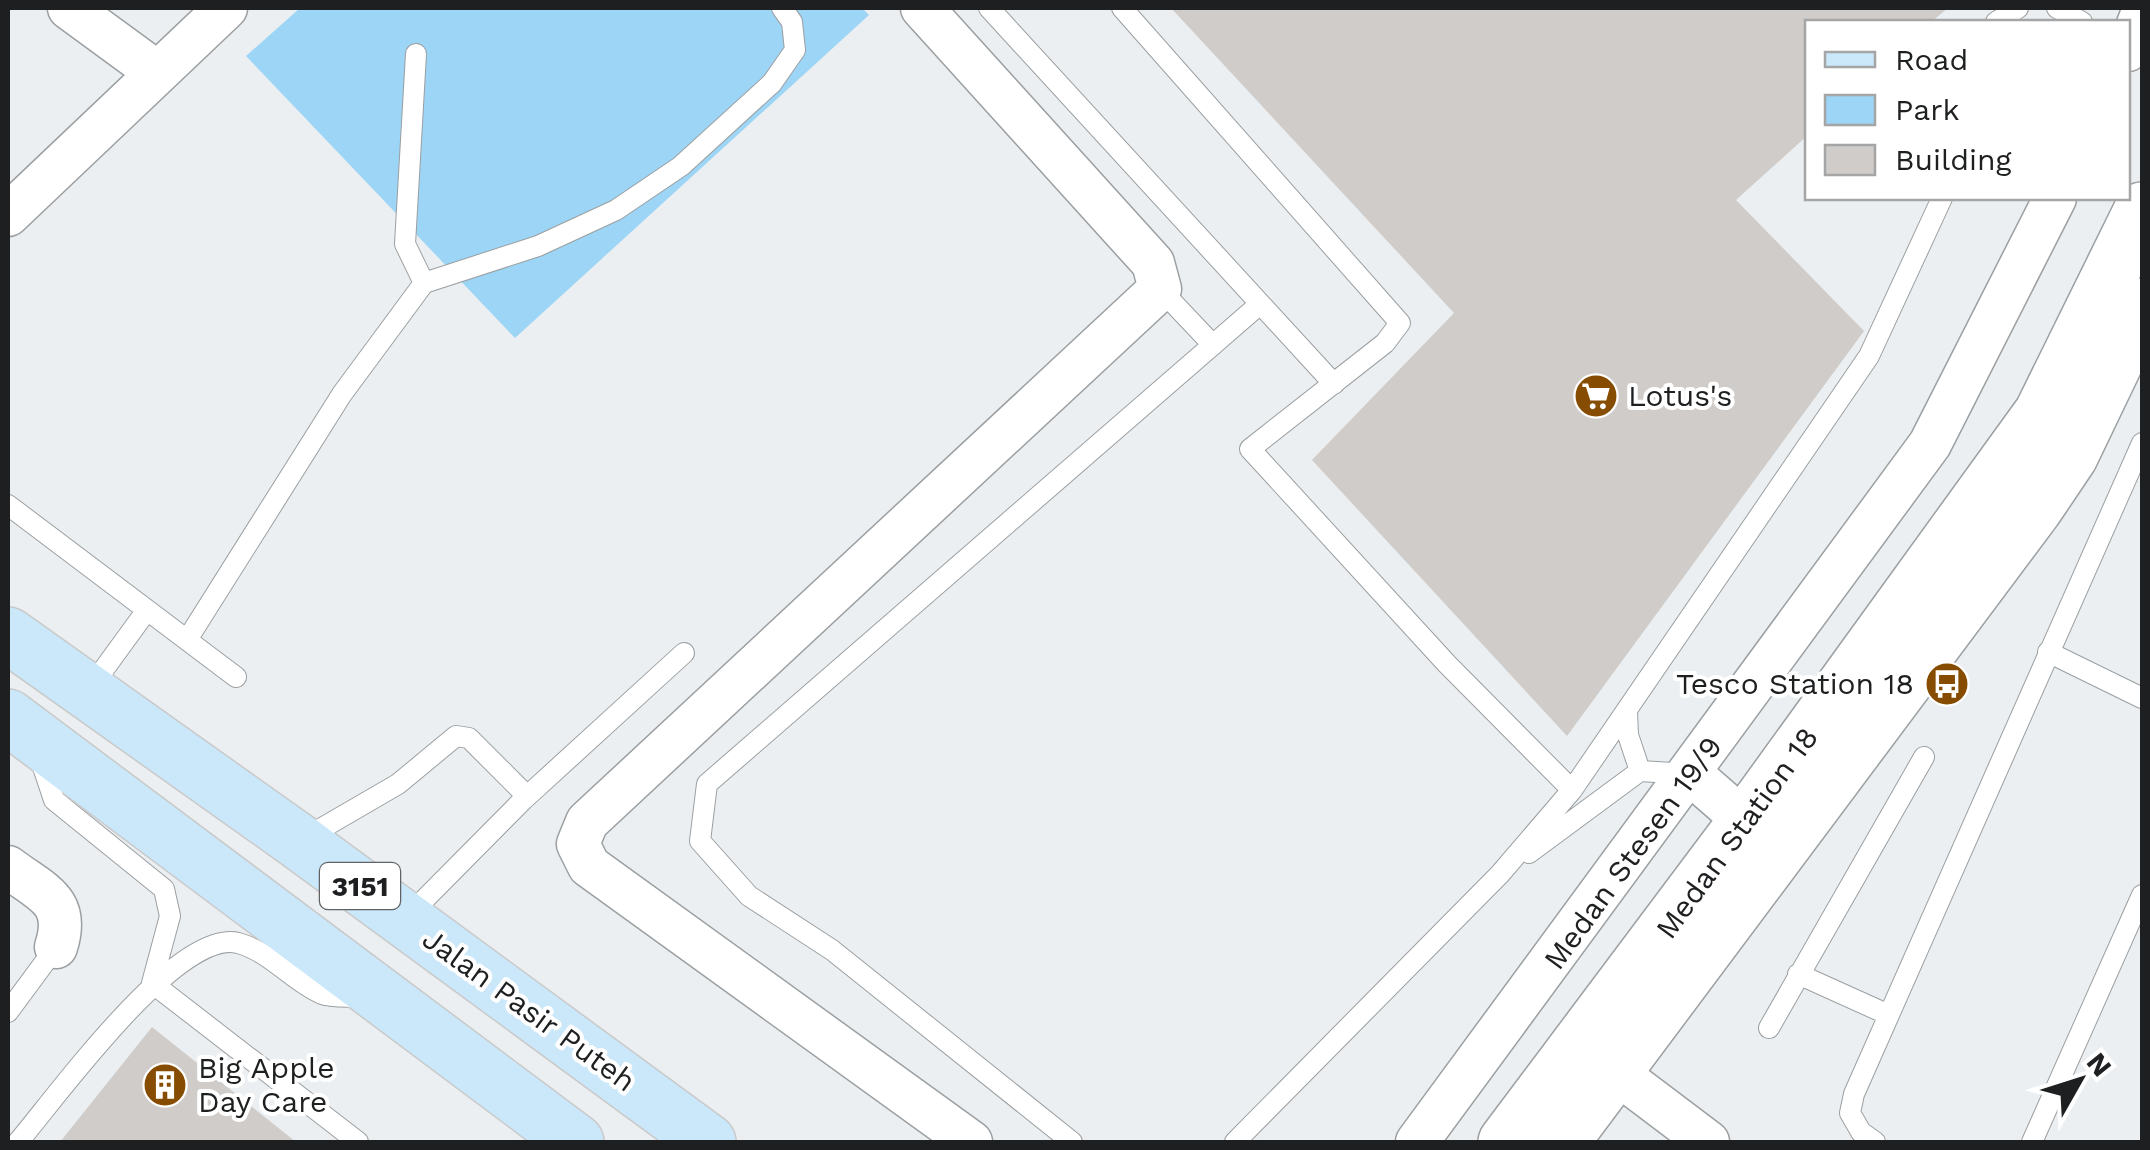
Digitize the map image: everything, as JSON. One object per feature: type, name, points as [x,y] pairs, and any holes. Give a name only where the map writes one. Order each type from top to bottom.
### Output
[{"type":"main road","name":"Jalan Pasir Puteh","points":[[8,635],[298,841],[708,1142]]},
{"type":"main road","name":"3151","points":[[20,726],[576,1142]]},
{"type":"street","points":[[68,8],[154,71]]},
{"type":"street","points":[[10,207],[226,8]]},
{"type":"street","points":[[922,8],[1153,263],[1160,289],[580,833],[578,844],[589,866],[971,1142]]},
{"type":"street","points":[[2130,47],[2142,14]]},
{"type":"street","name":"Medan Stesen 19/9","points":[[1417,1142],[1930,444],[2054,200]]},
{"type":"street","name":"Medan Station 18","points":[[1506,1142],[1746,822],[2042,412],[2142,210]]},
{"type":"street","name":"Medan Station 18","points":[[1560,1142],[2035,508],[2070,456],[2142,306]]},
{"type":"street","points":[[1691,774],[1746,822]]},
{"type":"street","points":[[8,867],[61,911],[64,923],[56,948]]},
{"type":"street","points":[[1614,1071],[1708,1142]]},
{"type":"lane","points":[[186,640],[342,394],[424,283],[538,246],[616,210],[682,166],[772,83],[795,50],[792,22],[782,8]]},
{"type":"lane","points":[[989,8],[1334,384]]},
{"type":"lane","points":[[1122,8],[1400,323],[1386,343],[1250,450],[1460,678],[1572,790]]},
{"type":"lane","points":[[2056,8],[2078,20]]},
{"type":"lane","points":[[416,54],[405,244],[424,283]]},
{"type":"lane","points":[[1235,1142],[1500,874],[1572,790],[1869,356],[1941,200]]},
{"type":"lane","points":[[1160,289],[1213,345]]},
{"type":"lane","points":[[1072,1142],[832,950],[749,896],[700,841],[707,784],[1260,304]]},
{"type":"lane","points":[[1875,1142],[1862,1132],[1850,1113],[1889,1014],[2142,443]]},
{"type":"lane","points":[[8,505],[236,677]]},
{"type":"lane","points":[[87,693],[147,610]]},
{"type":"lane","points":[[2048,652],[2142,698]]},
{"type":"lane","points":[[405,919],[522,800],[684,654]]},
{"type":"lane","points":[[1627,712],[1628,735],[1640,771]]},
{"type":"lane","points":[[20,726],[54,800],[164,889],[170,916],[152,983]]},
{"type":"lane","points":[[298,841],[356,812],[463,734],[522,791],[522,800]]},
{"type":"lane","points":[[1770,1028],[1924,757]]},
{"type":"lane","points":[[1500,874],[1640,771],[1691,774]]},
{"type":"lane","points":[[2032,1142],[2142,894]]},
{"type":"lane","points":[[18,1142],[152,983],[212,946],[233,942],[258,951],[324,995],[386,998]]},
{"type":"lane","points":[[8,1012],[56,948]]},
{"type":"lane","points":[[1798,974],[1889,1014]]},
{"type":"lane","points":[[152,983],[358,1142]]},
{"type":"green space","points":[[300,8],[862,8],[869,15],[515,338],[246,56]]},
{"type":"building","name":"Lotus's","points":[[1171,8],[1948,8],[1933,20],[1805,20],[1805,138],[1736,200],[1864,331],[1567,736],[1312,460],[1454,313]]},
{"type":"building","name":"Big Apple Day Care","points":[[152,1027],[296,1142],[60,1142]]},
{"type":"place","name":"Lotus's","points":[[1596,396]]},
{"type":"place","name":"Tesco Station 18","points":[[1947,684]]},
{"type":"place","name":"Big Apple Day Care","points":[[165,1085]]}]
